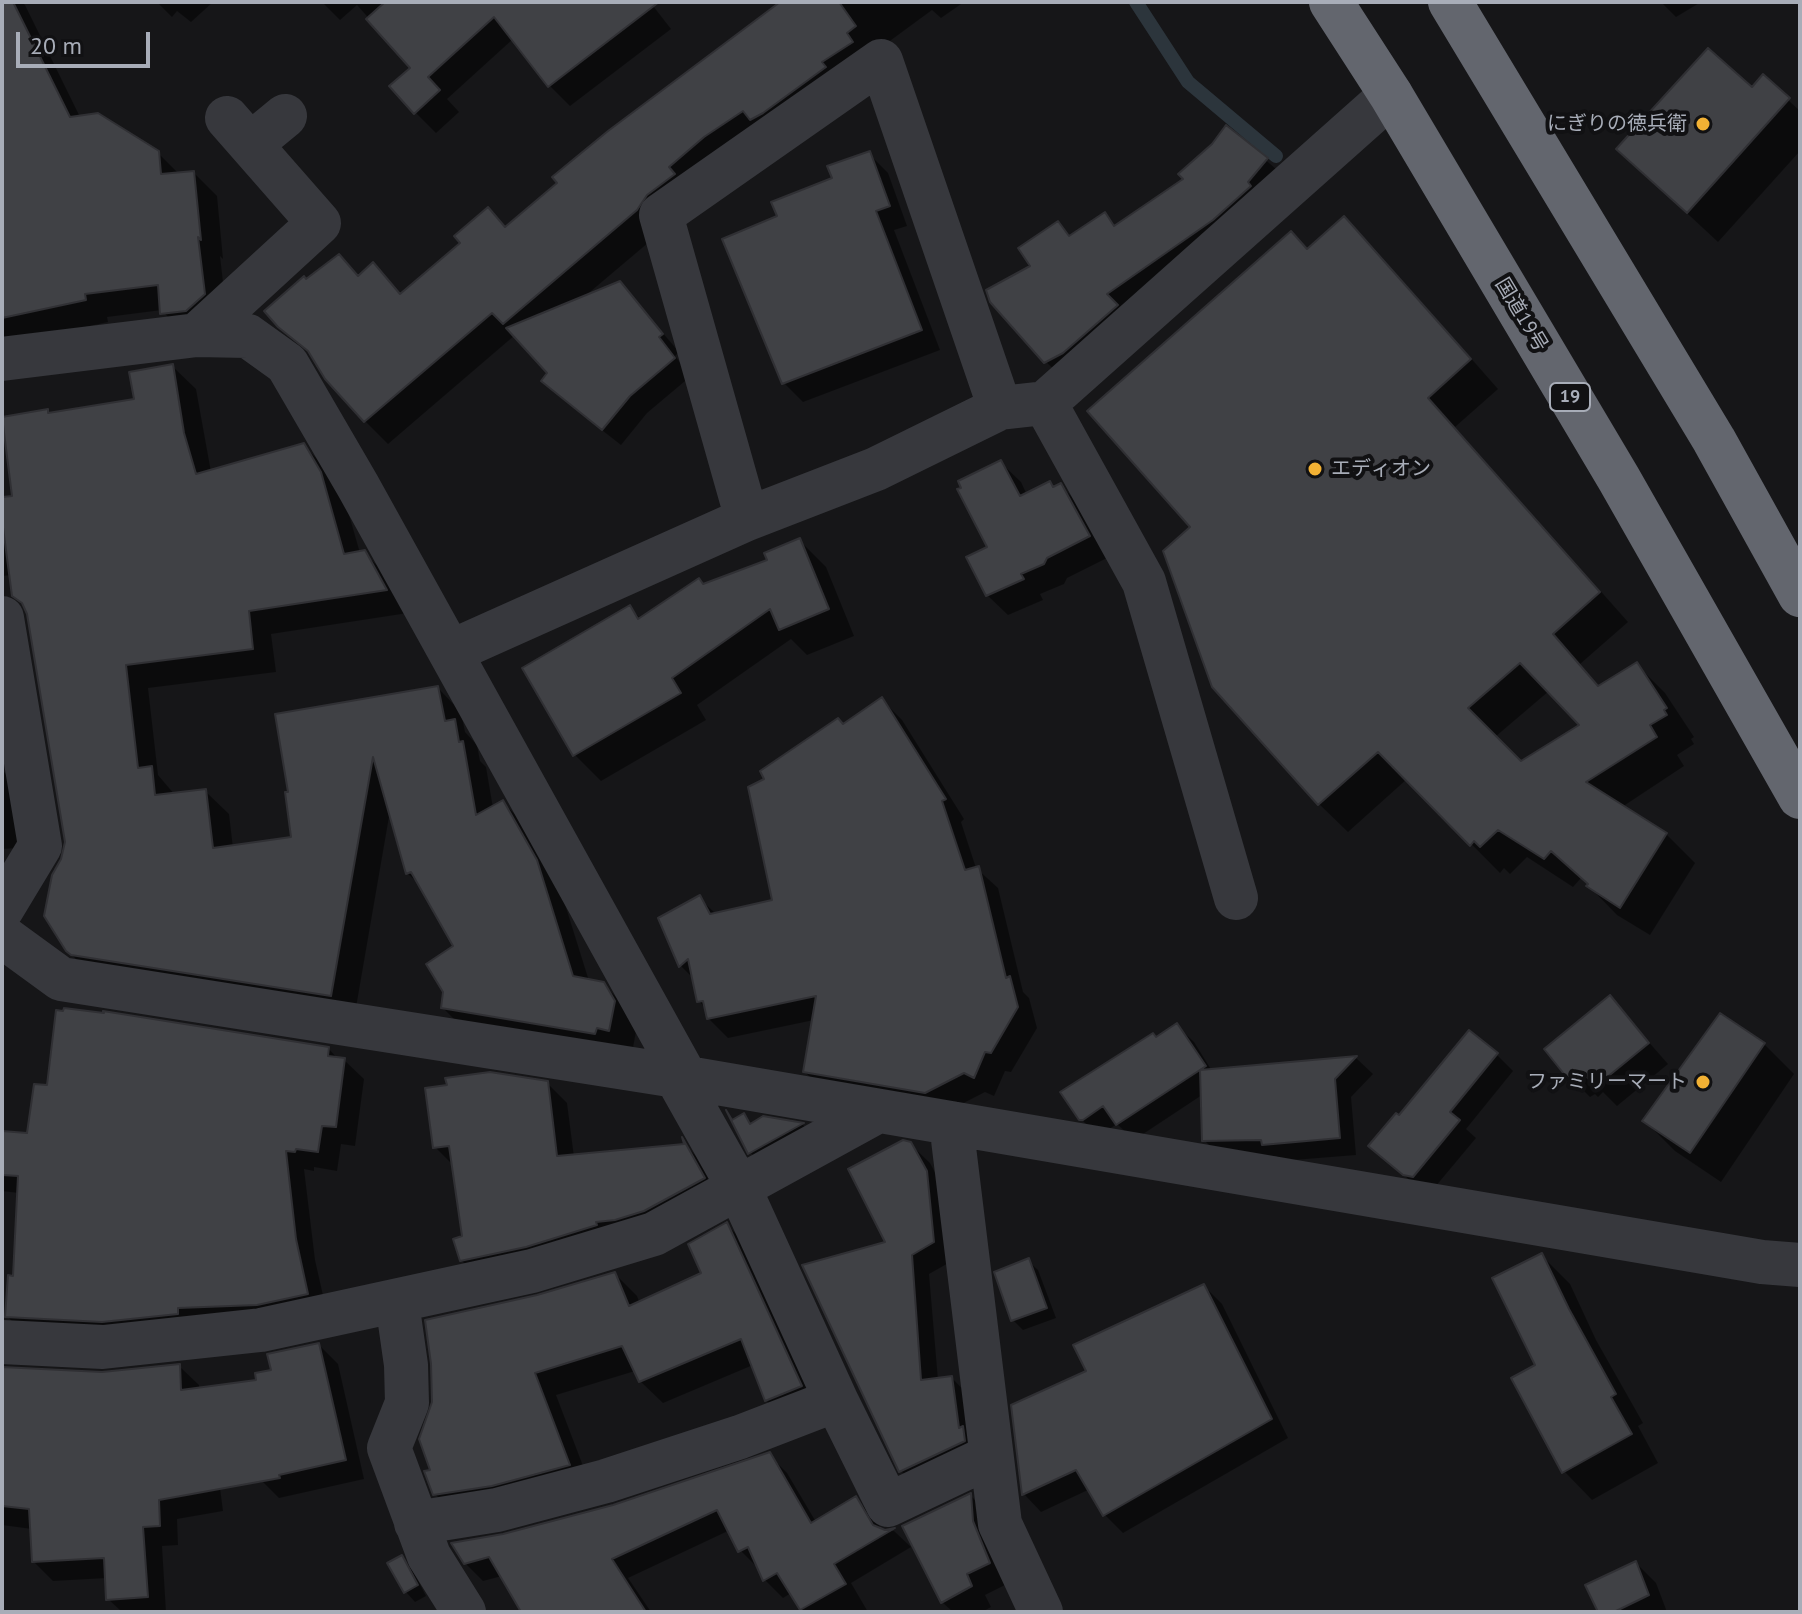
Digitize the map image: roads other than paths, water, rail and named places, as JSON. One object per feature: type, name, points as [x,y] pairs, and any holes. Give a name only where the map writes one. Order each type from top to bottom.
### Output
[{"type":"highway","name":"国道19号","points":[[1331,2],[1391,95],[1619,479],[1800,797]]},
{"type":"highway","points":[[1450,2],[1714,440],[1800,595]]},
{"type":"street","points":[[747,519],[661,215],[881,61],[1000,408]]},
{"type":"street","points":[[450,652],[747,519],[876,469],[1000,408],[1045,403],[1391,95]]},
{"type":"street","points":[[197,335],[319,223],[239,131],[285,116]]},
{"type":"street","points":[[2,359],[197,335],[248,336],[287,364],[450,652],[681,1077],[739,1188],[888,1505],[991,1456]]},
{"type":"street","points":[[1045,403],[1144,582],[1236,898]]},
{"type":"street","points":[[2,618],[40,846],[2,909]]},
{"type":"street","points":[[2,936],[61,979],[681,1077],[1731,1257],[1800,1265]]},
{"type":"street","points":[[2,1342],[103,1347],[261,1330],[532,1271],[654,1234],[878,1111]]},
{"type":"street","points":[[951,1123],[1000,1524],[1041,1612]]},
{"type":"street","points":[[397,1302],[406,1365],[407,1403],[389,1448],[429,1556],[464,1612]]},
{"type":"street","points":[[416,1523],[497,1510],[606,1481],[740,1437],[836,1400]]},
{"type":"waterway","points":[[1136,2],[1188,82],[1276,156]]},
{"type":"place","name":"にぎりの徳兵衛","points":[[1703,124]]},
{"type":"place","name":"エディオン","points":[[1315,469]]},
{"type":"place","name":"ファミリーマート","points":[[1703,1082]]}]
